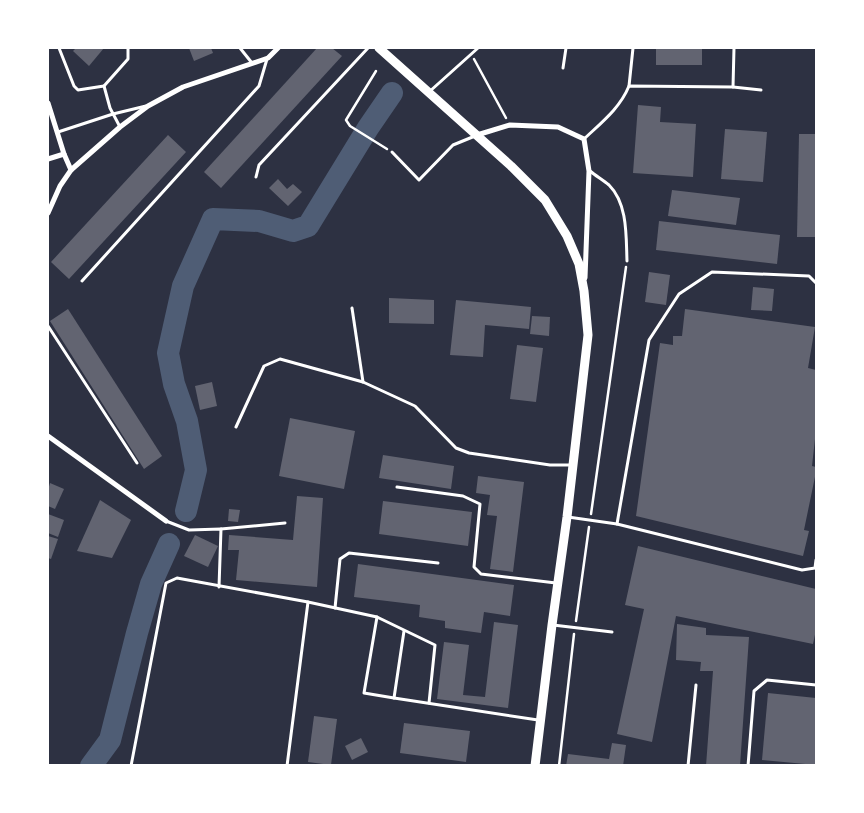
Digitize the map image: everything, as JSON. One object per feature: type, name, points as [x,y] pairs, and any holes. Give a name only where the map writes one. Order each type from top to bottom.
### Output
[{"type":"main road","points":[[379,48],[511,166],[545,200],[570,243],[579,264],[584,291],[588,335],[568,517],[552,625],[536,766]]},
{"type":"street","points":[[48,214],[60,186],[71,170],[148,106],[183,88],[268,58],[278,48]]},
{"type":"street","points":[[48,103],[71,170]]},
{"type":"street","points":[[477,135],[510,125],[558,127],[584,139],[589,171],[584,291]]},
{"type":"street","points":[[48,159],[64,154]]},
{"type":"street","points":[[48,436],[166,521]]},
{"type":"lane","points":[[59,48],[74,86],[78,90],[104,86],[128,60],[128,48]]},
{"type":"lane","points":[[240,48],[252,63]]},
{"type":"lane","points":[[256,177],[259,165],[368,48]]},
{"type":"lane","points":[[428,92],[478,48]]},
{"type":"lane","points":[[563,68],[566,48]]},
{"type":"lane","points":[[584,139],[624,99],[630,86],[633,48]]},
{"type":"lane","points":[[733,87],[734,48]]},
{"type":"lane","points":[[82,281],[259,86],[268,58]]},
{"type":"lane","points":[[104,86],[113,114],[120,128]]},
{"type":"lane","points":[[630,86],[733,87],[761,90]]},
{"type":"lane","points":[[58,132],[113,114],[148,106]]},
{"type":"lane","points":[[392,152],[419,180],[453,144],[477,135]]},
{"type":"lane","points":[[589,171],[610,186],[619,201],[625,223],[627,261]]},
{"type":"lane","points":[[616,524],[649,340],[679,294],[712,272],[809,276],[816,283]]},
{"type":"lane","points":[[352,308],[362,382]]},
{"type":"lane","points":[[48,326],[137,463]]},
{"type":"lane","points":[[236,427],[264,366],[280,359],[362,382],[415,406],[456,448],[463,451],[550,465],[574,465]]},
{"type":"lane","points":[[397,487],[463,496],[480,504],[474,567],[481,574],[558,584]]},
{"type":"lane","points":[[568,517],[616,524],[802,570],[814,568],[816,560]]},
{"type":"lane","points":[[166,521],[189,530],[285,523]]},
{"type":"lane","points":[[220,587],[221,529]]},
{"type":"lane","points":[[335,608],[340,559],[349,553],[438,563]]},
{"type":"lane","points":[[131,766],[166,584],[178,578],[377,617],[435,646],[429,703]]},
{"type":"lane","points":[[287,766],[308,602]]},
{"type":"lane","points":[[377,617],[364,693],[541,720]]},
{"type":"lane","points":[[552,625],[612,632]]},
{"type":"lane","points":[[394,698],[404,631]]},
{"type":"lane","points":[[748,766],[754,692],[767,680],[816,685]]},
{"type":"lane","points":[[688,766],[696,684]]},
{"type":"path","points":[[472,55],[510,125]]},
{"type":"path","points":[[376,71],[346,120],[350,126],[384,146]]},
{"type":"path","points":[[590,520],[627,261]]},
{"type":"path","points":[[559,766],[564,725]]},
{"type":"building","points":[[76,48],[104,48],[89,66],[73,51]]},
{"type":"building","points":[[189,48],[211,48],[213,53],[194,61]]},
{"type":"building","points":[[317,48],[332,48],[342,56],[221,188],[204,172]]},
{"type":"building","points":[[656,48],[702,48],[702,65],[656,65]]},
{"type":"building","points":[[638,105],[661,107],[660,122],[696,124],[693,177],[633,173]]},
{"type":"building","points":[[725,129],[767,132],[763,182],[721,179]]},
{"type":"building","points":[[799,134],[816,134],[816,237],[797,237]]},
{"type":"building","points":[[168,135],[186,152],[69,279],[51,262]]},
{"type":"building","points":[[278,179],[287,189],[293,184],[302,192],[288,206],[269,188]]},
{"type":"building","points":[[672,190],[740,198],[736,225],[668,216]]},
{"type":"building","points":[[659,221],[780,235],[777,264],[656,250]]},
{"type":"building","points":[[649,272],[670,275],[666,305],[645,302]]},
{"type":"building","points":[[753,287],[774,289],[772,311],[751,310]]},
{"type":"building","points":[[389,298],[434,300],[434,324],[389,323]]},
{"type":"building","points":[[456,300],[531,307],[529,329],[485,325],[483,357],[450,355]]},
{"type":"building","points":[[68,309],[162,456],[144,469],[50,321]]},
{"type":"building","points":[[685,309],[815,327],[808,368],[816,370],[816,430],[812,466],[816,467],[816,472],[804,530],[809,531],[803,556],[636,516],[660,343],[673,345],[673,336],[682,336]]},
{"type":"building","points":[[532,316],[550,317],[549,336],[530,334]]},
{"type":"building","points":[[517,345],[543,348],[536,402],[510,399]]},
{"type":"building","points":[[212,382],[217,406],[200,410],[195,386]]},
{"type":"building","points":[[290,418],[355,431],[344,489],[279,476]]},
{"type":"building","points":[[383,455],[454,466],[451,489],[379,478]]},
{"type":"building","points":[[478,476],[524,482],[513,572],[490,569],[497,516],[487,515],[490,495],[476,493]]},
{"type":"building","points":[[50,483],[64,489],[55,509],[48,506]]},
{"type":"building","points":[[297,496],[323,498],[317,587],[236,580],[239,550],[228,550],[229,535],[293,540]]},
{"type":"building","points":[[100,500],[131,520],[112,558],[77,551]]},
{"type":"building","points":[[383,501],[472,512],[468,546],[379,534]]},
{"type":"building","points":[[229,509],[240,510],[238,522],[228,521]]},
{"type":"building","points":[[48,514],[64,520],[58,537],[48,533]]},
{"type":"building","points":[[195,535],[218,546],[208,567],[184,556]]},
{"type":"building","points":[[48,536],[58,539],[51,559],[48,558]]},
{"type":"building","points":[[638,546],[816,589],[816,630],[813,644],[676,616],[652,742],[617,734],[644,609],[625,605]]},
{"type":"building","points":[[358,564],[514,585],[510,616],[484,612],[481,633],[445,628],[445,621],[419,617],[420,605],[354,597]]},
{"type":"building","points":[[494,622],[518,625],[508,708],[437,699],[444,642],[469,645],[463,695],[485,697]]},
{"type":"building","points":[[677,624],[706,628],[706,635],[749,637],[740,766],[706,766],[713,671],[700,671],[701,662],[676,660]]},
{"type":"building","points":[[768,693],[816,698],[816,765],[762,760]]},
{"type":"building","points":[[314,716],[337,719],[331,765],[308,762]]},
{"type":"building","points":[[404,723],[470,731],[466,762],[400,753]]},
{"type":"building","points":[[361,738],[368,752],[352,760],[345,746]]},
{"type":"building","points":[[612,743],[626,745],[623,766],[566,766],[568,754],[609,759]]},
{"type":"waterway","points":[[186,511],[196,470],[187,421],[174,384],[168,353],[183,286],[213,219],[259,221],[293,231],[308,226],[368,128],[392,93]]},
{"type":"waterway","points":[[91,766],[110,740],[151,584],[169,544]]}]
